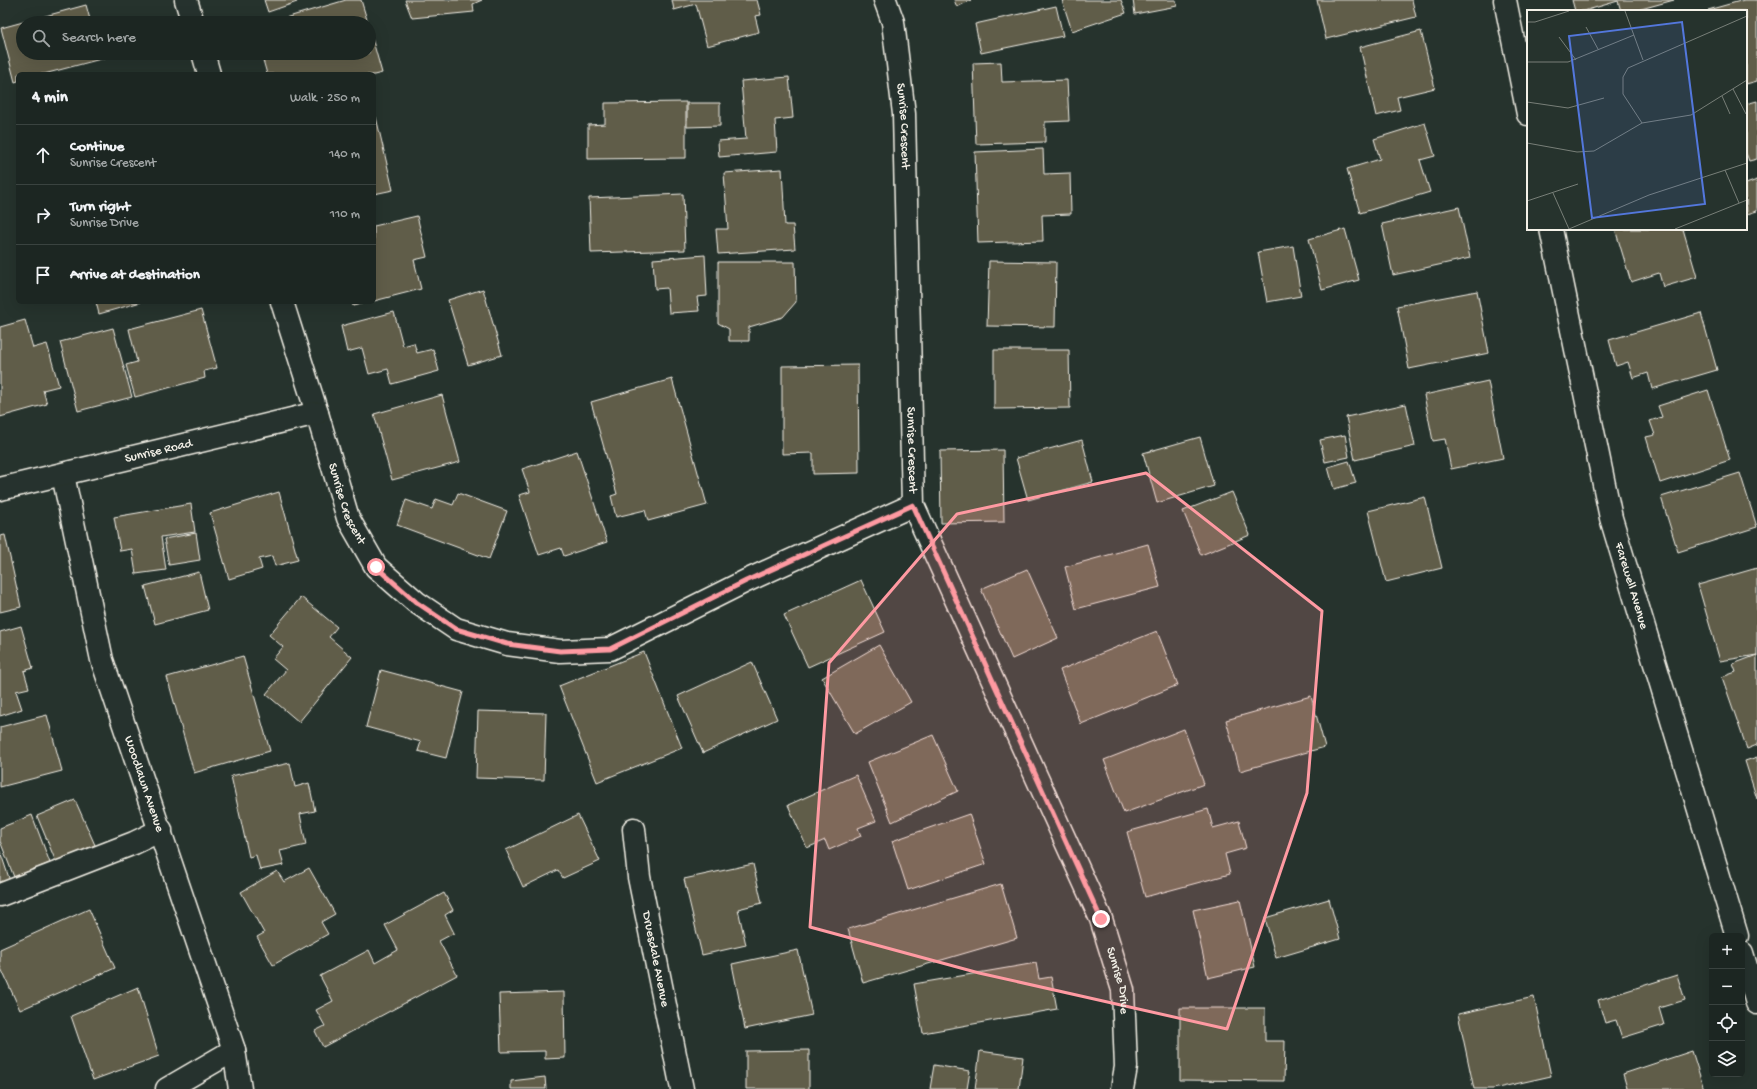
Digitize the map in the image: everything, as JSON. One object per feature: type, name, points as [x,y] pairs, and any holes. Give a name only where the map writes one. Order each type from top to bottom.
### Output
[{"type":"street","points":[[186,0],[191,16]]},
{"type":"street","name":"Sunrise Crescent","points":[[283,304],[348,518],[376,567],[416,602],[456,629],[507,644],[560,651],[610,649],[746,581],[913,505],[904,114],[893,22],[885,0]]},
{"type":"street","points":[[1505,0],[1527,109]]},
{"type":"street","points":[[205,60],[208,72]]},
{"type":"street","name":"Farewell Avenue","points":[[1551,230],[1611,518],[1736,933]]},
{"type":"street","name":"Sunrise Road","points":[[0,489],[63,476],[317,413]]},
{"type":"street","name":"Woodlawn Avenue","points":[[63,476],[102,660],[161,830],[234,1050],[240,1089]]},
{"type":"street","name":"Sunrise Drive","points":[[913,505],[1101,919],[1123,990],[1126,1067],[1122,1089]]},
{"type":"street","name":"Druesdale Avenue","points":[[634,829],[639,877],[682,1089]]},
{"type":"street","points":[[0,895],[134,843],[161,830]]},
{"type":"street","points":[[1745,963],[1757,1003]]},
{"type":"street","points":[[167,1089],[234,1050]]},
{"type":"highlighted area","points":[[1146,473],[1322,611],[1307,793],[1227,1029],[979,973],[810,927],[829,663],[957,514]]},
{"type":"building","points":[[264,0],[296,0],[297,2],[268,12]]},
{"type":"building","points":[[346,0],[361,0],[366,16],[292,16]]},
{"type":"building","points":[[405,0],[482,0],[473,4],[474,12],[412,18]]},
{"type":"building","points":[[672,0],[757,0],[761,15],[755,16],[759,32],[707,46],[696,4],[674,10]]},
{"type":"building","points":[[954,0],[971,0],[957,7]]},
{"type":"building","points":[[1062,0],[1121,0],[1126,13],[1072,31]]},
{"type":"building","points":[[1133,0],[1176,0],[1177,6],[1135,14]]},
{"type":"building","points":[[1317,0],[1412,0],[1416,17],[1326,39]]},
{"type":"building","points":[[1572,0],[1674,0],[1638,10],[1621,10],[1618,1],[1587,10],[1575,10]]},
{"type":"building","points":[[1744,0],[1757,0],[1757,81],[1747,84],[1747,10],[1708,10]]},
{"type":"building","points":[[86,5],[89,16],[45,16]]},
{"type":"building","points":[[1056,6],[1063,36],[981,53],[975,24]]},
{"type":"building","points":[[16,24],[16,60],[97,60],[52,72],[16,72],[15,82],[1,28]]},
{"type":"building","points":[[1421,31],[1435,88],[1397,97],[1400,110],[1376,116],[1360,47]]},
{"type":"building","points":[[376,52],[382,73],[376,74],[376,72],[266,72],[263,60],[376,60]]},
{"type":"building","points":[[1001,62],[1002,82],[1067,80],[1069,121],[1045,122],[1045,142],[976,144],[973,63]]},
{"type":"building","points":[[789,77],[793,118],[775,120],[777,152],[719,157],[718,141],[746,139],[741,81]]},
{"type":"building","points":[[1757,101],[1757,159],[1749,161],[1747,156],[1747,104]]},
{"type":"building","points":[[686,102],[686,158],[588,159],[588,125],[605,124],[605,103]]},
{"type":"building","points":[[687,103],[720,103],[720,126],[687,127]]},
{"type":"building","points":[[376,117],[393,190],[376,194]]},
{"type":"building","points":[[1425,123],[1435,156],[1420,160],[1430,192],[1360,213],[1347,169],[1380,159],[1374,139]]},
{"type":"building","points":[[1043,149],[1044,174],[1070,173],[1071,214],[1042,215],[1043,241],[978,243],[975,152]]},
{"type":"building","points":[[782,169],[785,225],[793,225],[795,249],[718,254],[716,229],[728,229],[724,173]]},
{"type":"building","points":[[1757,180],[1757,211],[1747,214],[1747,184]]},
{"type":"building","points":[[683,194],[685,250],[591,253],[589,198]]},
{"type":"building","points":[[1459,207],[1470,258],[1393,275],[1382,224]]},
{"type":"building","points":[[417,216],[427,257],[414,260],[421,289],[376,300],[376,226]]},
{"type":"building","points":[[1345,229],[1359,280],[1322,290],[1309,239]]},
{"type":"building","points":[[1615,230],[1683,230],[1697,277],[1663,287],[1659,273],[1631,282]]},
{"type":"building","points":[[1293,246],[1301,296],[1267,302],[1258,252]]},
{"type":"building","points":[[705,255],[707,296],[697,297],[699,311],[669,313],[667,288],[655,289],[653,259]]},
{"type":"building","points":[[989,261],[1056,262],[1055,327],[987,326]]},
{"type":"building","points":[[718,262],[795,262],[796,302],[783,317],[749,327],[749,341],[729,341],[729,329],[718,323]]},
{"type":"building","points":[[483,289],[502,355],[468,365],[448,300]]},
{"type":"building","points":[[1477,291],[1489,353],[1409,369],[1397,306]]},
{"type":"building","points":[[96,304],[134,304],[99,314]]},
{"type":"building","points":[[201,310],[217,368],[204,371],[205,378],[135,397],[126,365],[137,362],[129,329]]},
{"type":"building","points":[[394,312],[403,346],[414,343],[417,353],[433,349],[439,371],[392,384],[388,369],[369,374],[362,348],[347,352],[341,326]]},
{"type":"building","points":[[1701,313],[1717,370],[1652,389],[1648,373],[1633,378],[1628,362],[1616,366],[1609,340]]},
{"type":"building","points":[[25,320],[33,348],[47,344],[59,386],[43,390],[47,404],[0,417],[0,327]]},
{"type":"building","points":[[113,328],[132,397],[78,411],[60,342]]},
{"type":"building","points":[[994,350],[1069,350],[1070,408],[994,409]]},
{"type":"building","points":[[858,365],[859,473],[813,474],[813,453],[782,454],[782,366]]},
{"type":"building","points":[[672,379],[707,505],[648,521],[645,510],[616,517],[611,496],[617,494],[591,402]]},
{"type":"building","points":[[1488,381],[1503,458],[1451,469],[1445,439],[1433,441],[1424,395]]},
{"type":"building","points":[[1708,390],[1730,460],[1660,483],[1646,437],[1655,435],[1650,421],[1662,417],[1658,406]]},
{"type":"building","points":[[442,395],[460,462],[392,480],[374,414]]},
{"type":"building","points":[[1406,404],[1415,446],[1355,460],[1346,417]]},
{"type":"building","points":[[1345,435],[1349,457],[1325,462],[1320,440]]},
{"type":"building","points":[[1200,437],[1214,486],[1157,503],[1143,453]]},
{"type":"building","points":[[1082,440],[1093,482],[1028,500],[1016,458]]},
{"type":"building","points":[[1003,450],[1004,522],[941,523],[940,451]]},
{"type":"building","points":[[577,451],[607,542],[564,556],[561,548],[539,555],[519,495],[530,492],[522,469]]},
{"type":"building","points":[[1349,461],[1356,483],[1334,489],[1328,467]]},
{"type":"building","points":[[1740,473],[1757,527],[1678,552],[1661,497]]},
{"type":"building","points":[[279,492],[298,560],[275,566],[272,556],[259,559],[262,569],[229,579],[210,513]]},
{"type":"building","points":[[1232,492],[1250,535],[1201,555],[1183,511]]},
{"type":"building","points":[[458,493],[507,511],[489,559],[397,525],[406,500],[432,509],[436,499],[453,505]]},
{"type":"building","points":[[1425,497],[1442,568],[1386,582],[1368,511]]},
{"type":"building","points":[[191,504],[195,532],[161,537],[166,570],[136,574],[132,549],[120,551],[114,517]]},
{"type":"building","points":[[196,533],[200,560],[169,565],[164,539]]},
{"type":"building","points":[[5,535],[21,607],[0,612],[0,536]]},
{"type":"building","points":[[1148,544],[1160,587],[1076,609],[1065,567]]},
{"type":"building","points":[[1757,568],[1757,655],[1720,661],[1698,585]]},
{"type":"building","points":[[1027,569],[1058,638],[1012,659],[981,589]]},
{"type":"building","points":[[199,572],[208,610],[155,624],[145,586]]},
{"type":"building","points":[[861,580],[885,632],[808,667],[784,615]]},
{"type":"building","points":[[301,597],[337,627],[329,637],[352,657],[299,722],[266,694],[286,670],[273,659],[283,647],[269,635]]},
{"type":"building","points":[[21,626],[33,668],[24,671],[29,688],[16,691],[22,709],[0,716],[0,632]]},
{"type":"building","points":[[1157,631],[1178,685],[1081,724],[1060,670]]},
{"type":"building","points":[[879,645],[911,702],[855,734],[822,678]]},
{"type":"building","points":[[644,652],[682,748],[597,782],[559,686]]},
{"type":"building","points":[[1757,655],[1757,745],[1747,749],[1722,677],[1736,672],[1733,664]]},
{"type":"building","points":[[243,656],[270,751],[194,773],[167,677]]},
{"type":"building","points":[[752,662],[777,719],[703,753],[678,696]]},
{"type":"building","points":[[381,670],[463,692],[446,758],[418,751],[421,742],[366,727]]},
{"type":"building","points":[[1311,696],[1325,747],[1240,771],[1226,720]]},
{"type":"building","points":[[478,711],[546,713],[544,780],[476,778]]},
{"type":"building","points":[[47,715],[62,771],[0,787],[0,727]]},
{"type":"building","points":[[1184,729],[1204,784],[1124,813],[1104,760]]},
{"type":"building","points":[[933,735],[958,791],[892,822],[868,762]]},
{"type":"building","points":[[1757,757],[1757,799],[1745,761]]},
{"type":"building","points":[[290,763],[295,787],[309,783],[315,811],[300,814],[306,845],[280,851],[284,865],[260,870],[256,855],[249,857],[231,776]]},
{"type":"building","points":[[856,775],[876,821],[858,828],[861,836],[829,850],[825,840],[807,848],[788,805]]},
{"type":"building","points":[[75,800],[95,845],[56,862],[37,816]]},
{"type":"building","points":[[1208,809],[1213,828],[1239,821],[1246,848],[1225,854],[1230,874],[1145,897],[1127,832]]},
{"type":"building","points":[[969,814],[986,864],[908,890],[892,841]]},
{"type":"building","points":[[32,815],[50,863],[14,877],[0,841],[0,828]]},
{"type":"building","points":[[578,815],[600,861],[563,878],[558,870],[523,887],[506,850]]},
{"type":"building","points":[[0,851],[10,881],[0,885]]},
{"type":"building","points":[[753,864],[762,903],[738,909],[746,945],[702,955],[684,879]]},
{"type":"building","points":[[309,868],[335,914],[321,922],[328,934],[273,965],[257,937],[264,933],[241,892],[277,871],[284,882]]},
{"type":"building","points":[[1001,884],[1017,938],[863,983],[848,929]]},
{"type":"building","points":[[444,893],[453,910],[445,915],[454,933],[439,941],[457,975],[323,1047],[315,1031],[325,1026],[316,1010],[333,1001],[320,976],[369,950],[375,963],[398,950],[385,925]]},
{"type":"building","points":[[1329,899],[1340,939],[1276,958],[1265,918]]},
{"type":"building","points":[[1240,900],[1255,967],[1208,978],[1193,910]]},
{"type":"building","points":[[89,909],[115,968],[20,1010],[0,966],[0,949]]},
{"type":"building","points":[[798,950],[812,1015],[745,1029],[732,964]]},
{"type":"building","points":[[1036,963],[1039,979],[1051,977],[1057,1009],[923,1033],[914,984]]},
{"type":"building","points":[[1677,975],[1685,1000],[1659,1008],[1664,1025],[1622,1038],[1616,1020],[1605,1023],[1598,1000]]},
{"type":"building","points":[[138,987],[159,1056],[93,1080],[71,1016]]},
{"type":"building","points":[[564,992],[565,1058],[545,1059],[545,1051],[501,1052],[499,994]]},
{"type":"building","points":[[1534,997],[1551,1076],[1493,1089],[1474,1089],[1458,1014]]},
{"type":"building","points":[[1180,1008],[1265,1008],[1265,1041],[1285,1041],[1284,1081],[1180,1080]]},
{"type":"building","points":[[809,1050],[809,1089],[746,1089],[746,1051]]},
{"type":"building","points":[[980,1051],[1023,1057],[1019,1089],[975,1089]]},
{"type":"building","points":[[1692,1051],[1704,1089],[1624,1089],[1627,1088],[1623,1074]]},
{"type":"building","points":[[934,1065],[970,1071],[967,1089],[930,1089]]},
{"type":"building","points":[[545,1077],[546,1089],[511,1089],[511,1081]]},
{"type":"route","points":[[376,567],[416,602],[456,629],[507,644],[560,651],[610,649],[746,581],[913,505],[1101,919]]}]
